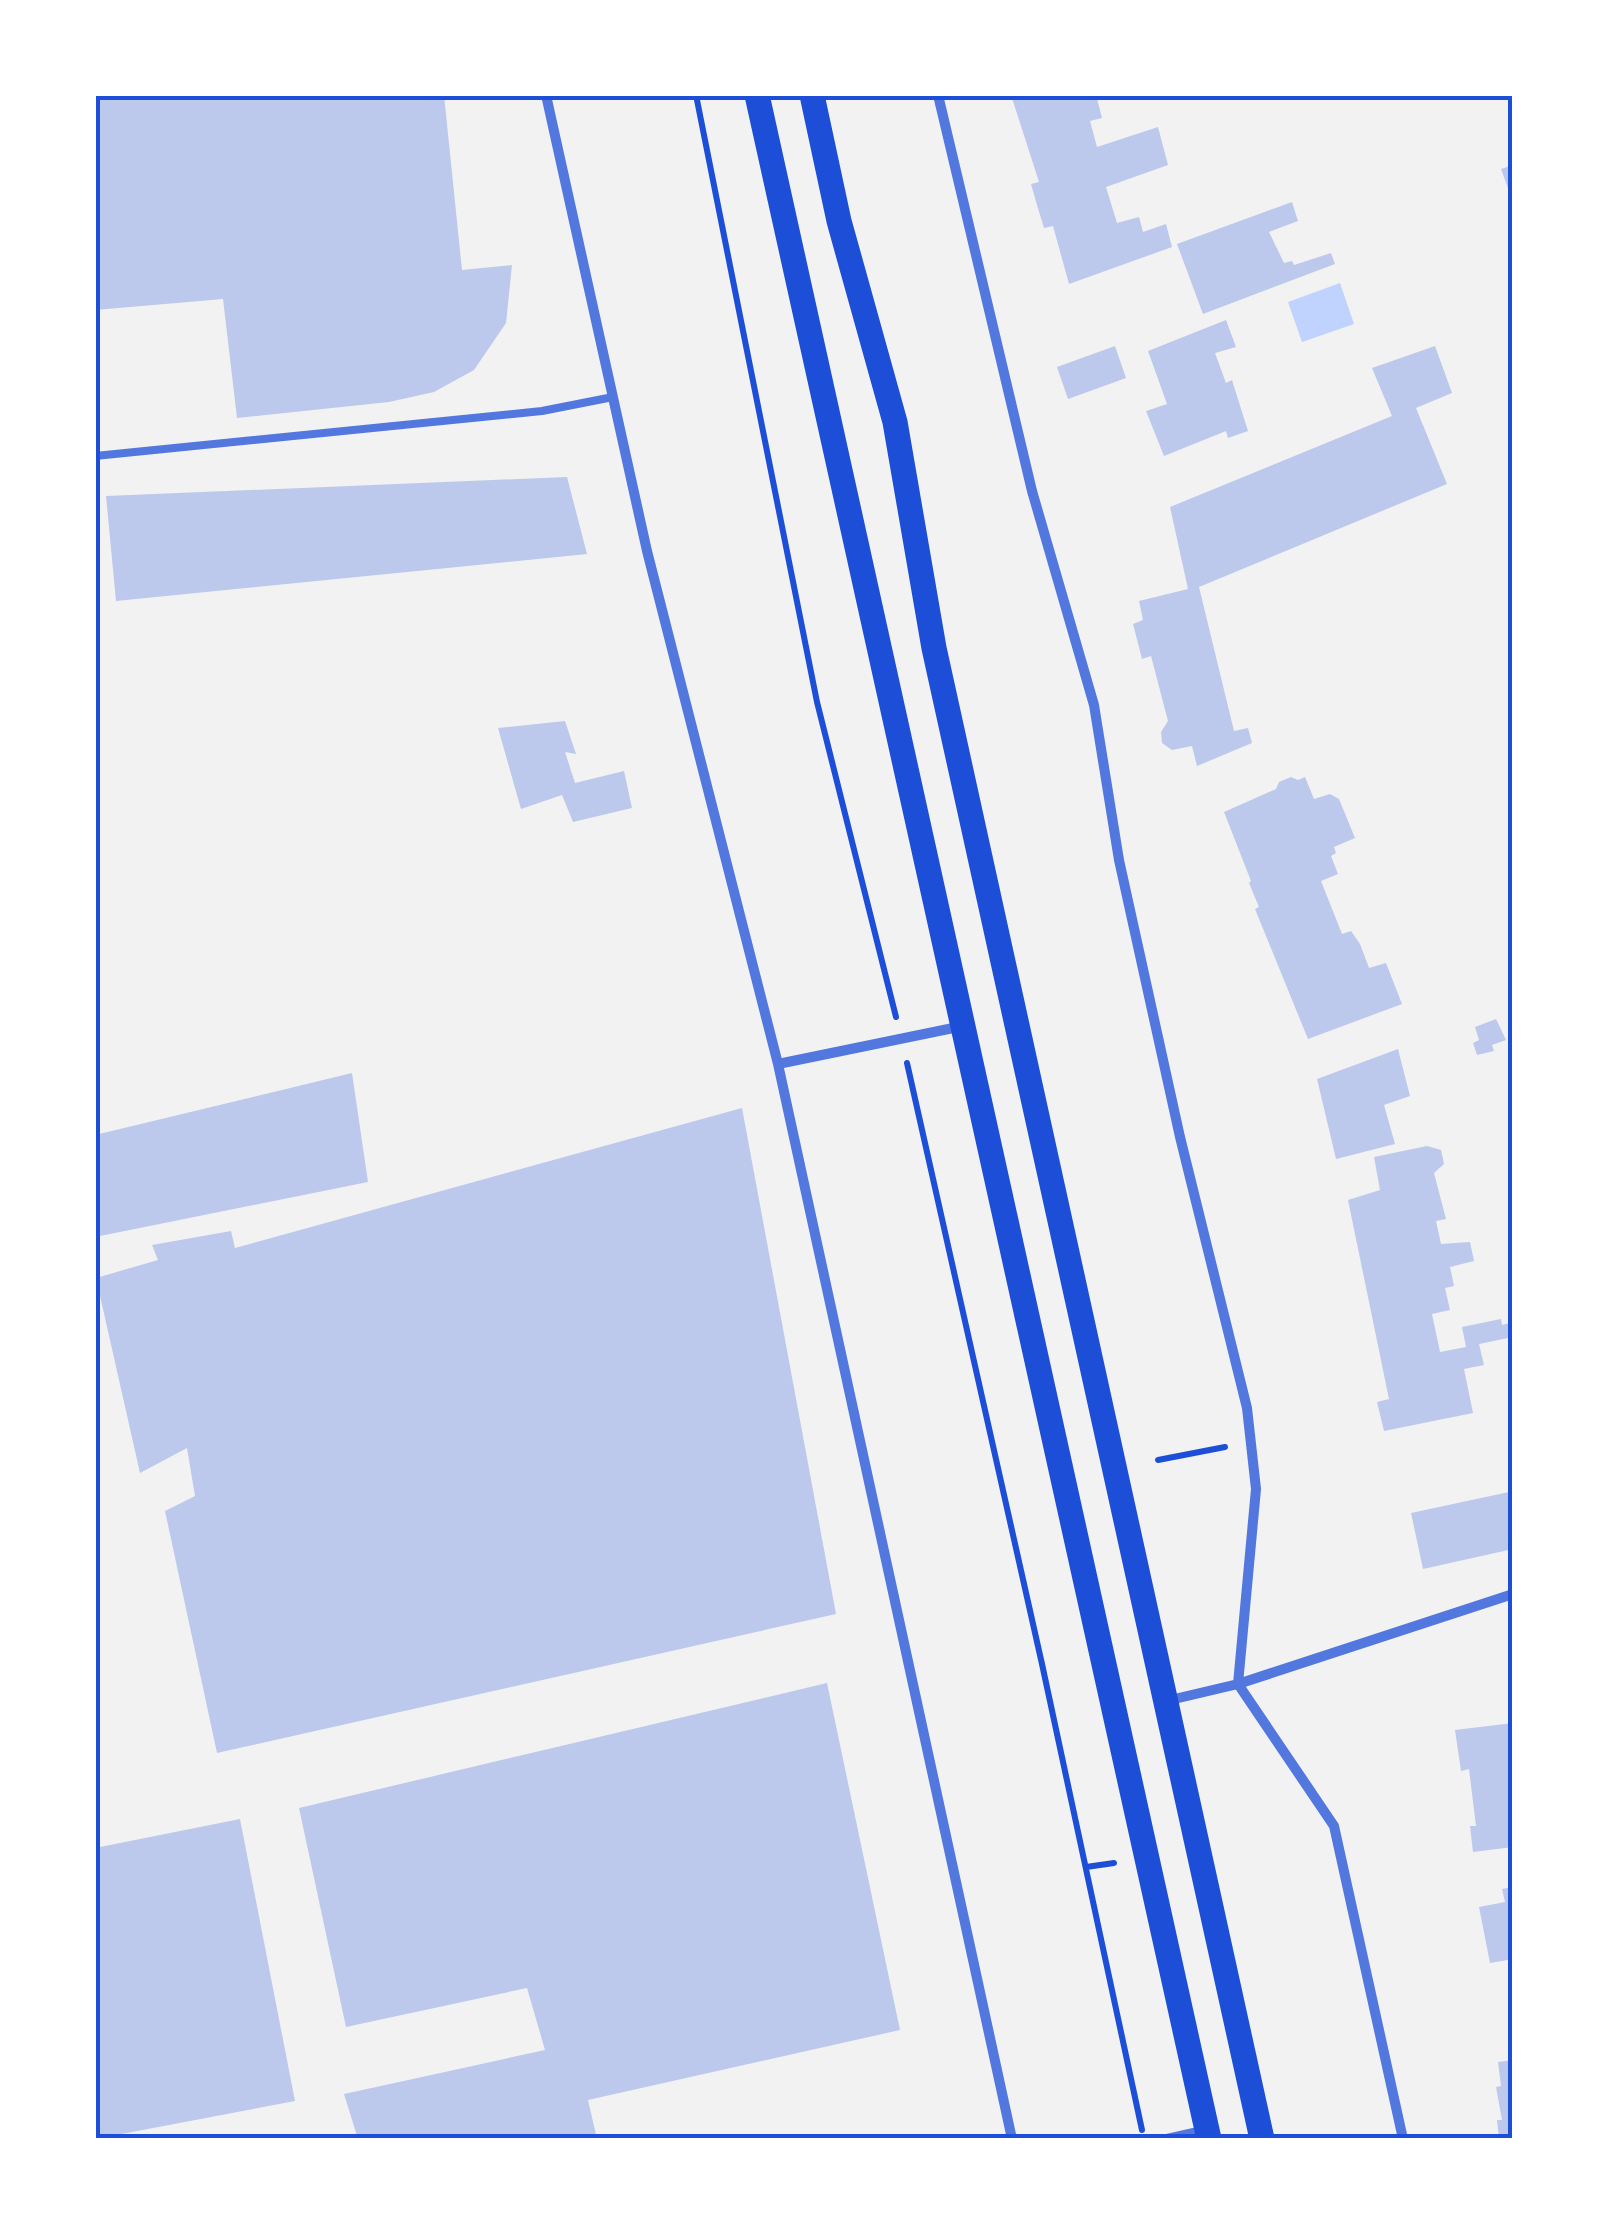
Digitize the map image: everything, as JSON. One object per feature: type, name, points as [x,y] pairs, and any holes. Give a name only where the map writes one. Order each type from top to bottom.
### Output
[{"type":"main road","points":[[757,95],[1208,2135]]},
{"type":"main road","points":[[812,95],[839,221],[895,422],[934,648],[1262,2139]]},
{"type":"street","points":[[546,95],[647,551],[778,1064],[1012,2139]]},
{"type":"street","points":[[938,95],[1032,491],[1094,705],[1119,860],[1246,1408],[1256,1489],[1238,1684],[1334,1826],[1404,2139]]},
{"type":"street","points":[[778,1064],[965,1025]]},
{"type":"street","points":[[1166,1701],[1238,1684],[1513,1594]]},
{"type":"street","points":[[1167,2139],[1208,2135]]},
{"type":"lane","points":[[95,456],[542,411],[613,397]]},
{"type":"path","points":[[696,95],[817,702],[901,1039],[1144,2139]]},
{"type":"path","points":[[1158,1460],[1251,1442]]},
{"type":"water","points":[[1340,283],[1354,324],[1302,342],[1288,302]]},
{"type":"building","points":[[95,95],[444,95],[462,270],[512,265],[506,323],[474,370],[434,392],[389,402],[237,418],[223,299],[95,310]]},
{"type":"building","points":[[1011,95],[1096,95],[1102,118],[1090,121],[1097,147],[1158,127],[1168,165],[1106,187],[1117,223],[1139,217],[1143,232],[1166,224],[1172,247],[1069,284],[1053,226],[1044,228],[1031,184],[1039,182]]},
{"type":"building","points":[[1513,165],[1513,190],[1509,191],[1501,169]]},
{"type":"building","points":[[1292,202],[1298,221],[1269,232],[1284,263],[1292,261],[1294,265],[1331,253],[1335,264],[1203,314],[1177,244]]},
{"type":"building","points":[[1226,320],[1236,347],[1215,353],[1226,383],[1232,380],[1248,431],[1228,438],[1226,431],[1164,456],[1146,411],[1167,404],[1148,351]]},
{"type":"building","points":[[1115,346],[1126,378],[1068,399],[1057,367]]},
{"type":"building","points":[[1435,346],[1452,393],[1416,408],[1447,484],[1199,587],[1234,731],[1248,728],[1252,743],[1197,766],[1192,746],[1172,750],[1162,743],[1161,732],[1168,721],[1151,656],[1142,659],[1133,624],[1143,620],[1139,601],[1188,589],[1170,507],[1392,416],[1372,368]]},
{"type":"building","points":[[567,477],[587,554],[116,601],[106,496]]},
{"type":"building","points":[[565,721],[576,754],[565,752],[575,783],[624,771],[632,808],[573,822],[562,795],[521,809],[498,728]]},
{"type":"building","points":[[1305,777],[1314,799],[1330,794],[1339,799],[1355,838],[1334,847],[1336,853],[1331,856],[1338,874],[1321,881],[1342,934],[1351,931],[1369,968],[1386,963],[1402,1004],[1308,1039],[1255,909],[1259,907],[1251,881],[1224,812],[1276,789],[1279,782]]},
{"type":"building","points":[[1496,1019],[1506,1040],[1492,1045],[1494,1051],[1477,1055],[1473,1043],[1479,1040],[1475,1027]]},
{"type":"building","points":[[1398,1049],[1410,1096],[1384,1105],[1395,1144],[1336,1159],[1317,1079]]},
{"type":"building","points":[[352,1073],[368,1182],[95,1237],[95,1135]]},
{"type":"building","points":[[742,1108],[836,1614],[217,1753],[165,1511],[195,1496],[187,1448],[140,1473],[96,1278],[158,1260],[152,1245],[231,1231],[235,1248]]},
{"type":"building","points":[[1427,1146],[1441,1150],[1444,1164],[1434,1173],[1446,1219],[1436,1221],[1441,1244],[1470,1242],[1474,1261],[1450,1267],[1454,1286],[1445,1288],[1450,1310],[1432,1314],[1440,1352],[1466,1347],[1462,1327],[1501,1319],[1502,1325],[1513,1322],[1513,1337],[1479,1344],[1484,1365],[1464,1369],[1473,1413],[1384,1431],[1377,1402],[1389,1399],[1348,1200],[1380,1190],[1374,1157]]},
{"type":"building","points":[[1509,1492],[1513,1549],[1423,1569],[1411,1513]]},
{"type":"building","points":[[827,1683],[900,2030],[588,2100],[597,2139],[358,2139],[344,2094],[545,2050],[527,1988],[346,2027],[299,1808]]},
{"type":"building","points":[[1513,1723],[1513,1847],[1473,1852],[1470,1826],[1476,1826],[1469,1769],[1461,1771],[1455,1730]]},
{"type":"building","points":[[240,1819],[295,2101],[95,2139],[95,1848]]},
{"type":"building","points":[[1513,1887],[1513,1959],[1490,1963],[1479,1907],[1505,1902],[1502,1889]]},
{"type":"building","points":[[1513,2060],[1513,2139],[1499,2139],[1497,2120],[1502,2120],[1496,2087],[1501,2086],[1498,2062]]}]
